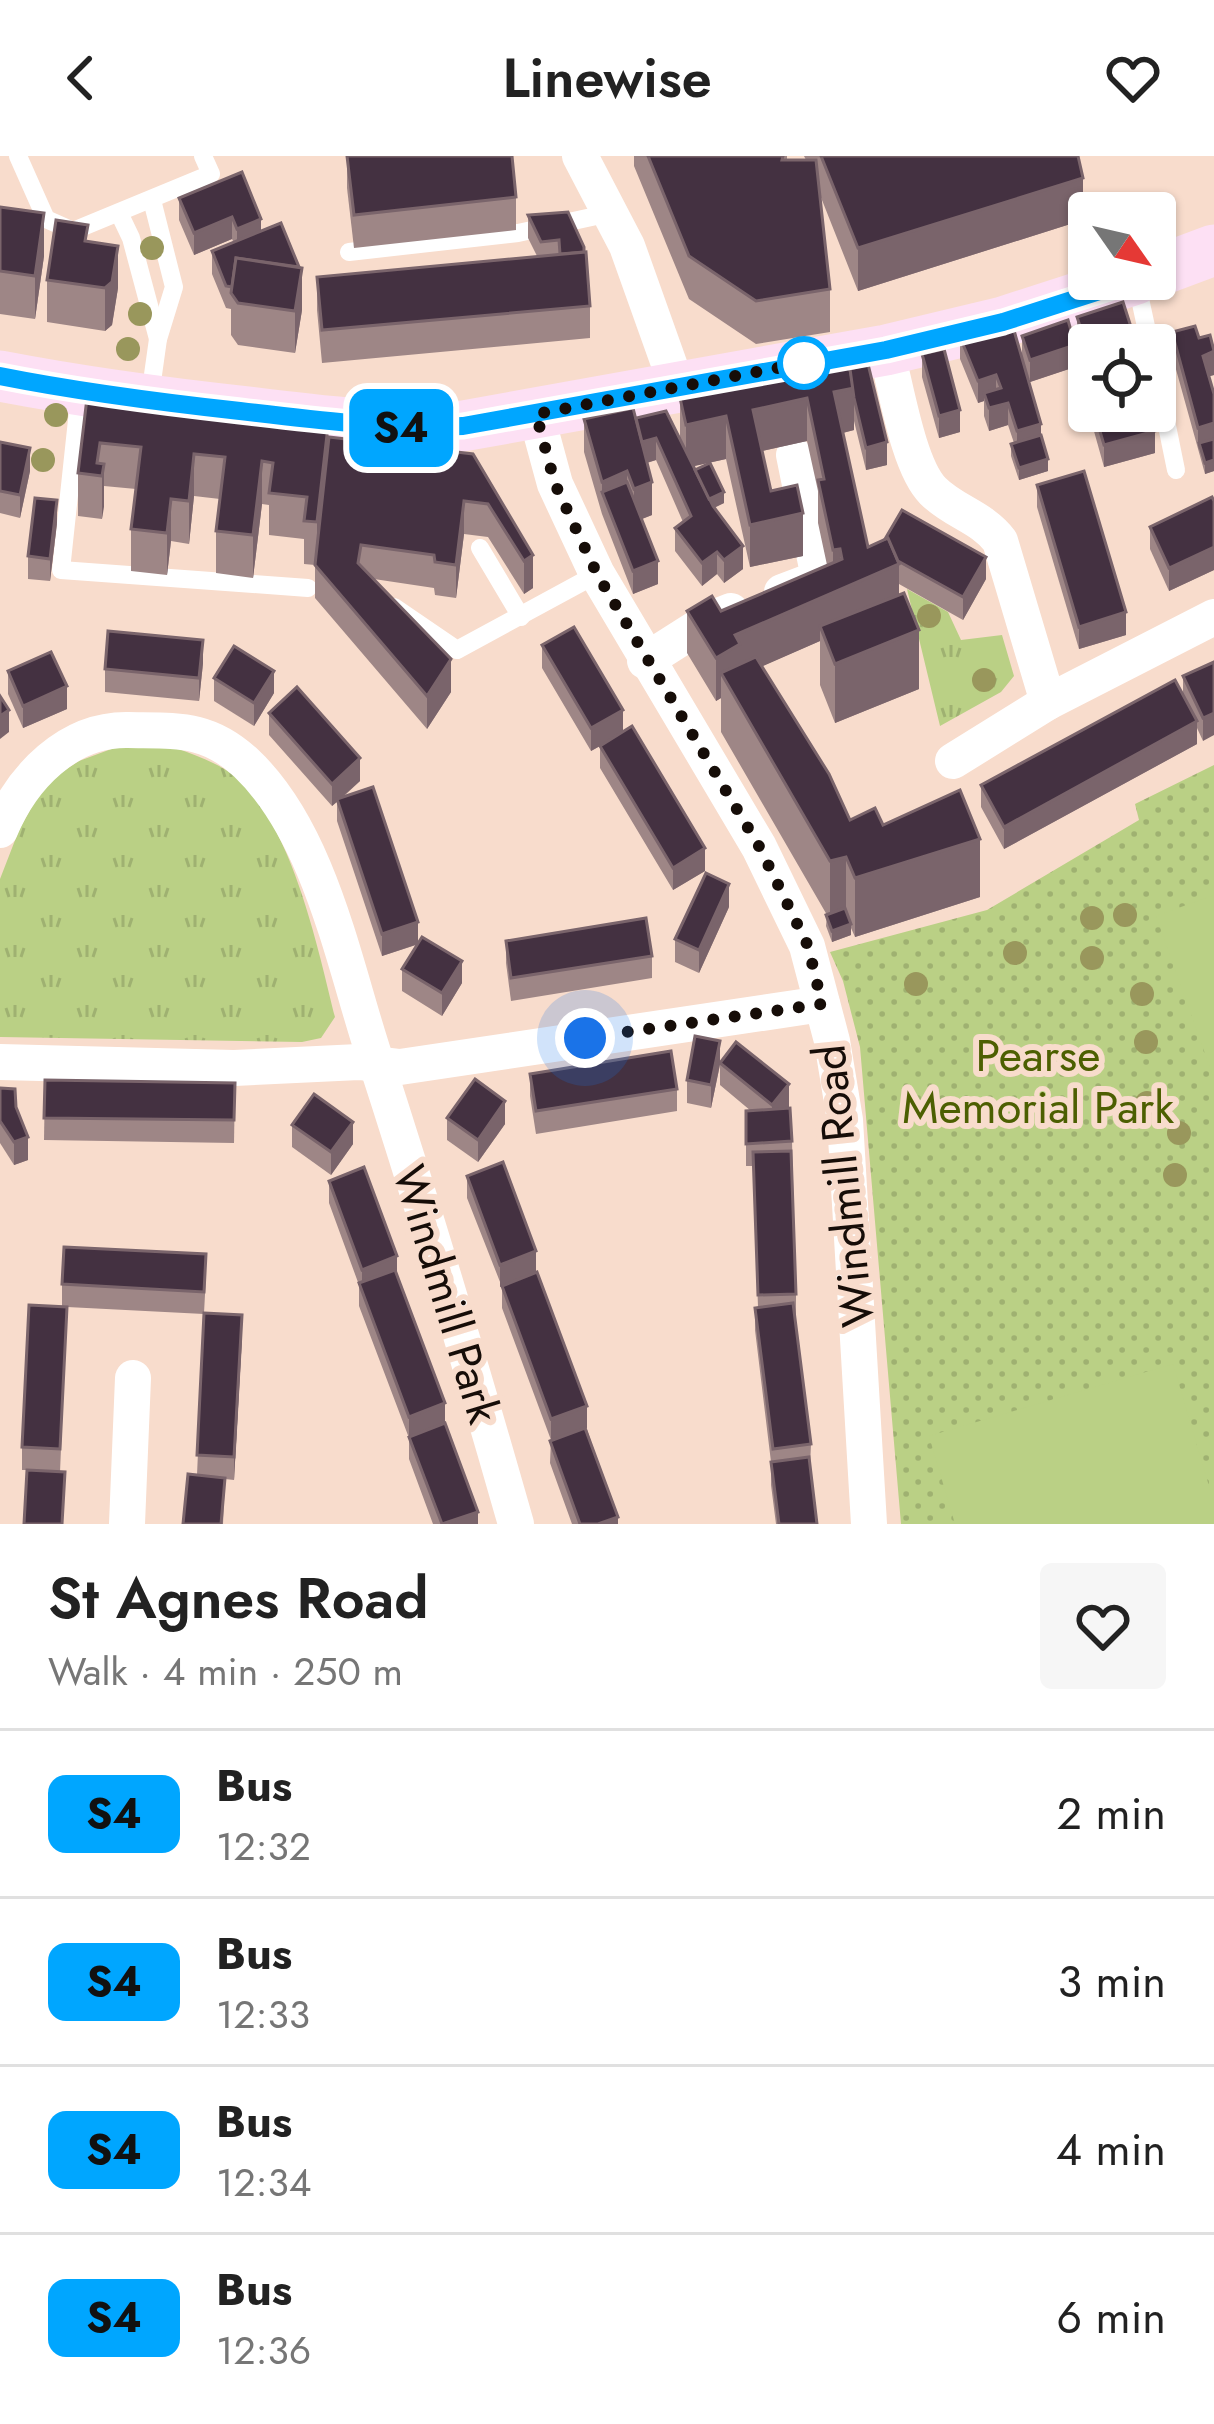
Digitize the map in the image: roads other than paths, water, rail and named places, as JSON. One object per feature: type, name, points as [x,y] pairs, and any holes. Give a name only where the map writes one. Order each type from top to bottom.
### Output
[{"type":"street","points":[[580,156],[627,246],[679,389]]},
{"type":"street","points":[[1176,264],[1214,250]]},
{"type":"street","points":[[0,376],[150,401],[406,428],[463,426],[886,350],[1071,300]]},
{"type":"street","points":[[886,350],[917,462],[931,489],[986,523],[1000,541],[1048,702]]},
{"type":"street","name":"Windmill Road","points":[[536,414],[555,484],[597,574],[645,662],[760,848],[808,946],[845,1120],[869,1524]]},
{"type":"street","points":[[645,662],[711,619],[819,578],[794,455]]},
{"type":"street","points":[[953,760],[1048,702],[1214,617]]},
{"type":"street","name":"Windmill Park","points":[[0,830],[22,790],[46,762],[69,745],[106,729],[194,730],[245,762],[292,819],[377,1064],[516,1524]]},
{"type":"street","points":[[0,1062],[400,1067],[822,1004]]},
{"type":"street","points":[[127,1524],[133,1378]]},
{"type":"lane","points":[[18,156],[46,218],[73,231],[211,174],[203,156]]},
{"type":"lane","points":[[150,401],[158,339],[174,286],[152,200]]},
{"type":"lane","points":[[349,252],[518,233],[610,213]]},
{"type":"lane","points":[[120,214],[158,339]]},
{"type":"lane","points":[[80,392],[62,570],[308,588]]},
{"type":"lane","points":[[1168,432],[1176,470]]},
{"type":"lane","points":[[481,548],[521,617]]},
{"type":"lane","points":[[380,597],[457,650],[597,574]]},
{"type":"park label","name":"Pearse Memorial Park","points":[[1038,1081]]}]
